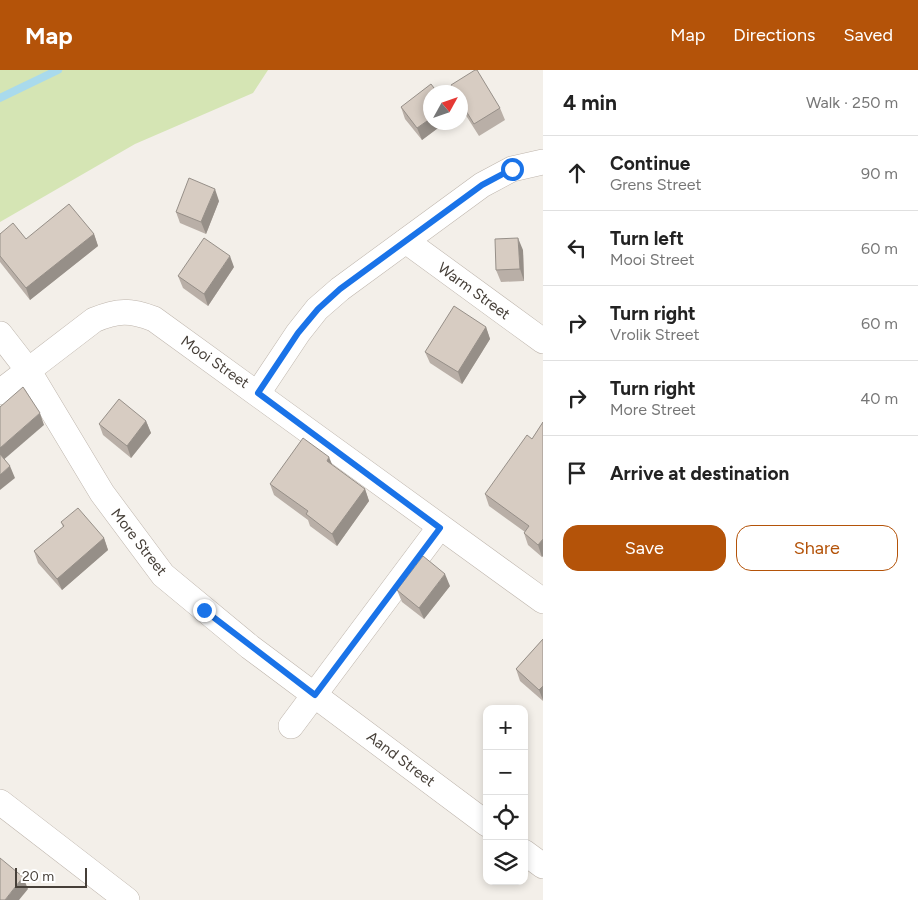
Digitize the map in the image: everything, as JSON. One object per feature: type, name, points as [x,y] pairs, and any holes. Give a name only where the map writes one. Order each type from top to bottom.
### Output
[{"type":"street","points":[[258,393],[298,333],[318,309],[340,289],[482,185],[512,169],[543,162]]},
{"type":"street","name":"Warm Street","points":[[406,241],[543,341]]},
{"type":"street","name":"Mooi Street","points":[[0,392],[94,320],[111,313],[134,312],[154,319],[543,601]]},
{"type":"street","name":"More Street","points":[[0,334],[28,370],[102,493],[162,574],[242,641],[315,695]]},
{"type":"street","points":[[291,726],[440,528]]},
{"type":"street","name":"Aand Street","points":[[315,695],[483,821]]},
{"type":"street","points":[[0,802],[126,900]]},
{"type":"street","points":[[528,855],[543,866]]},
{"type":"green space","points":[[0,70],[268,70],[253,93],[135,144],[0,222]]},
{"type":"building","points":[[477,70],[500,108],[474,124],[468,114],[468,85],[451,85]]},
{"type":"building","points":[[423,90],[423,124],[417,128],[401,107]]},
{"type":"building","points":[[189,178],[215,189],[201,222],[176,212]]},
{"type":"building","points":[[69,204],[94,234],[26,288],[0,256],[0,234],[13,223],[26,239]]},
{"type":"building","points":[[204,238],[230,256],[204,294],[178,276]]},
{"type":"building","points":[[518,238],[520,269],[496,270],[495,239]]},
{"type":"building","points":[[454,306],[486,327],[458,372],[425,352]]},
{"type":"building","points":[[23,387],[40,413],[0,448],[0,407]]},
{"type":"building","points":[[119,399],[146,421],[127,446],[99,424]]},
{"type":"building","points":[[543,422],[543,539],[538,545],[524,533],[529,526],[485,494],[527,435],[532,439]]},
{"type":"building","points":[[303,438],[329,457],[327,461],[365,489],[332,534],[306,514],[308,511],[270,484]]},
{"type":"building","points":[[0,454],[10,466],[0,475]]},
{"type":"building","points":[[78,508],[104,538],[57,579],[34,551],[64,526],[61,522]]},
{"type":"building","points":[[423,556],[445,574],[419,608],[397,590]]},
{"type":"building","points":[[543,639],[543,686],[539,690],[516,669]]},
{"type":"building","points":[[0,858],[23,877],[5,900],[0,900]]},
{"type":"waterway","points":[[0,98],[58,70]]},
{"type":"route","points":[[204,610],[315,695],[440,528],[258,393],[298,333],[318,309],[340,289],[482,185],[512,169]]}]
